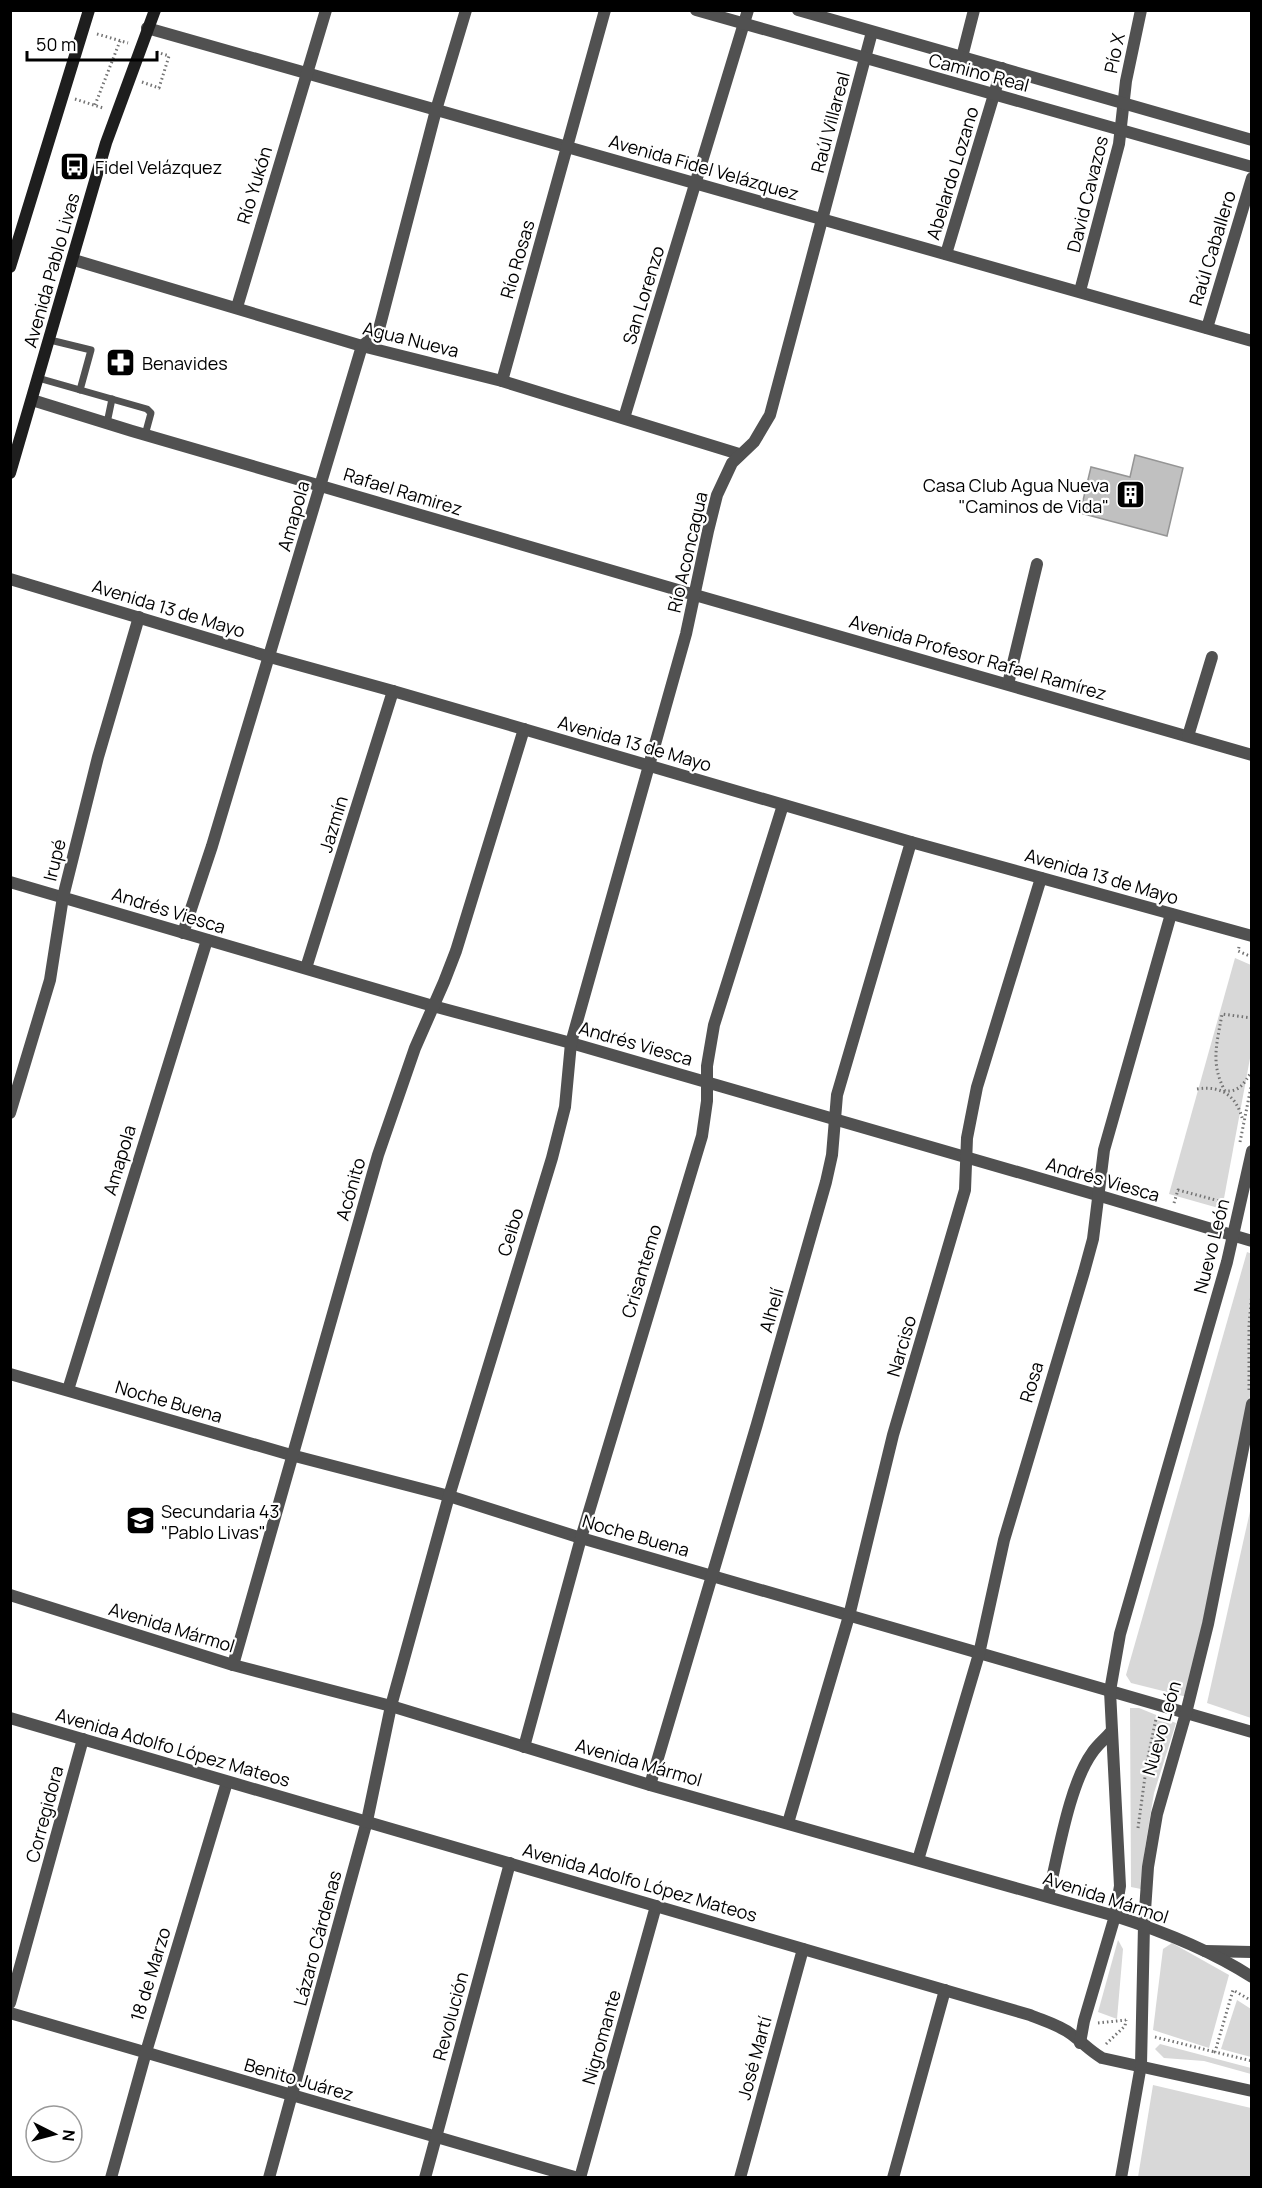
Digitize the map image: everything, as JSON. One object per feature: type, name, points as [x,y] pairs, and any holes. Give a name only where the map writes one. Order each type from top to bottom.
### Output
[{"type":"main road","points":[[10,267],[14,241],[89,10]]},
{"type":"main road","name":"Avenida Pablo Livas","points":[[10,473],[74,260],[106,143],[155,10]]},
{"type":"street","name":"Río Yukón","points":[[237,307],[326,10]]},
{"type":"street","name":"Amapola","points":[[183,933],[270,657],[362,346],[379,329],[436,110],[466,10]]},
{"type":"street","name":"Río Rosas","points":[[502,381],[605,10]]},
{"type":"street","name":"Camino Real","points":[[696,10],[1251,167]]},
{"type":"street","name":"San Lorenzo","points":[[624,418],[748,10]]},
{"type":"street","name":"Camino Real","points":[[798,10],[827,15],[873,32],[1251,140]]},
{"type":"street","points":[[962,57],[974,10]]},
{"type":"street","name":"Pío X","points":[[1124,104],[1128,70],[1142,10]]},
{"type":"street","name":"Avenida Fidel Velázquez","points":[[147,28],[1251,341]]},
{"type":"street","name":"Raúl Villareal","points":[[822,221],[873,32]]},
{"type":"street","name":"Abelardo Lozano","points":[[946,254],[1002,68]]},
{"type":"street","name":"David Cavazos","points":[[1080,291],[1110,182],[1124,104]]},
{"type":"street","name":"Raúl Caballero","points":[[1207,328],[1251,178]]},
{"type":"street","name":"Río Aconcagua","points":[[649,765],[695,595],[717,495],[724,477],[739,454],[754,442],[770,415],[822,221]]},
{"type":"street","name":"Agua Nueva","points":[[74,260],[362,346],[502,381],[739,454]]},
{"type":"street","name":"Rafael Ramirez","points":[[32,400],[695,595]]},
{"type":"street","points":[[1008,684],[1037,564]]},
{"type":"street","name":"Avenida 13 de Mayo","points":[[10,579],[270,657],[911,842],[1251,936]]},
{"type":"street","name":"Avenida Profesor Rafael Ramírez","points":[[695,595],[1251,755]]},
{"type":"street","name":"Irupé","points":[[10,1113],[50,980],[63,897],[98,757],[139,617]]},
{"type":"street","points":[[1188,736],[1212,657]]},
{"type":"street","name":"Jazmín","points":[[306,968],[393,691]]},
{"type":"street","name":"Acónito","points":[[232,1665],[378,1155],[415,1048],[444,982],[467,917],[524,729]]},
{"type":"street","name":"Ceibo","points":[[391,1706],[449,1496],[552,1158],[565,1107],[571,1043],[649,765]]},
{"type":"street","name":"Crisantemo","points":[[524,1747],[581,1538],[702,1136],[706,1115],[707,1066],[714,1025],[783,805]]},
{"type":"street","name":"Alhelí","points":[[650,1785],[826,1182],[832,1155],[837,1095],[911,842]]},
{"type":"street","name":"Narciso","points":[[788,1823],[849,1616],[893,1435],[965,1190],[970,1117],[977,1087],[1041,878]]},
{"type":"street","name":"Andrés Viesca","points":[[10,882],[1251,1241]]},
{"type":"street","name":"Rosa","points":[[918,1860],[979,1654],[1004,1540],[1093,1239],[1104,1150],[1171,914]]},
{"type":"street","name":"Amapola","points":[[68,1390],[207,940]]},
{"type":"street","name":"Nuevo León","points":[[1080,2043],[1084,2020],[1115,1916],[1120,1872],[1110,1691],[1120,1634],[1233,1236],[1251,1151]]},
{"type":"street","name":"Noche Buena","points":[[10,1374],[291,1455],[449,1496],[581,1538],[1251,1732]]},
{"type":"street","name":"Nuevo León","points":[[1121,2178],[1141,2065],[1144,1925],[1148,1867],[1156,1814],[1186,1713],[1208,1624],[1251,1404]]},
{"type":"street","name":"Avenida Mármol","points":[[10,1595],[232,1665],[391,1706],[650,1785],[1115,1916],[1144,1925],[1205,1951],[1251,1977]]},
{"type":"street","name":"Lázaro Cárdenas","points":[[269,2178],[368,1821],[391,1706]]},
{"type":"street","name":"Avenida Adolfo López Mateos","points":[[10,1718],[803,1948],[1046,2021],[1072,2034],[1091,2052],[1102,2058],[1251,2091]]},
{"type":"street","points":[[1048,1896],[1074,1792],[1092,1753],[1111,1732]]},
{"type":"street","name":"Corregidora","points":[[10,2002],[83,1739]]},
{"type":"street","name":"18 de Marzo","points":[[111,2178],[146,2052],[227,1782]]},
{"type":"street","name":"Revolución","points":[[425,2178],[510,1863]]},
{"type":"street","name":"Nigromante","points":[[579,2178],[656,1906]]},
{"type":"street","name":"José Martí","points":[[740,2178],[803,1948]]},
{"type":"street","points":[[1205,1951],[1251,1952]]},
{"type":"street","points":[[893,2178],[945,1990]]},
{"type":"street","name":"Benito Juárez","points":[[10,2013],[579,2178]]},
{"type":"lane","points":[[50,340],[91,350],[81,390]]},
{"type":"lane","points":[[38,378],[147,409],[151,414],[145,435]]},
{"type":"lane","points":[[107,423],[112,399]]},
{"type":"path","points":[[89,32],[129,44]]},
{"type":"path","points":[[62,95],[95,105],[120,41]]},
{"type":"path","points":[[150,50],[170,56],[159,88]]},
{"type":"path","points":[[1244,1123],[1240,1110],[1225,1092],[1216,1072],[1216,1050],[1222,1014],[1251,1018]]},
{"type":"path","points":[[1197,1089],[1209,1087],[1225,1092],[1238,1090],[1244,1085],[1251,1071]]},
{"type":"path","points":[[1239,1146],[1251,1082]]},
{"type":"path","points":[[1171,1217],[1178,1190],[1228,1203]]},
{"type":"path","points":[[1215,2052],[1233,1990],[1251,2001]]},
{"type":"path","points":[[1084,2020],[1093,2024],[1126,2019]]},
{"type":"path","points":[[1091,2052],[1109,2042],[1125,2026]]},
{"type":"path","points":[[1152,2036],[1251,2061]]},
{"type":"shaded area","points":[[1235,958],[1251,965],[1251,1053],[1222,1209],[1169,1194]]},
{"type":"shaded area","points":[[1247,1252],[1252,1254],[1251,1391],[1187,1697],[1131,1683],[1126,1675]]},
{"type":"shaded area","points":[[1251,1507],[1252,1718],[1207,1703]]},
{"type":"shaded area","points":[[1130,1708],[1139,1708],[1176,1723],[1154,1793],[1141,1889],[1131,1887]]},
{"type":"shaded area","points":[[1118,1940],[1123,1949],[1117,2019],[1098,2012]]},
{"type":"shaded area","points":[[1172,1943],[1229,1975],[1209,2048],[1153,2030],[1163,1949]]},
{"type":"shaded area","points":[[1237,2000],[1251,2009],[1251,2057],[1221,2049]]},
{"type":"shaded area","points":[[1160,2044],[1251,2068],[1251,2074],[1204,2061],[1164,2058],[1155,2049]]},
{"type":"shaded area","points":[[1153,2085],[1251,2108],[1251,2177],[1138,2177]]},
{"type":"building","name":"Casa Club Agua Nueva \"Caminos de Vida\"","points":[[1135,455],[1183,468],[1167,536],[1080,513],[1091,467],[1130,477]]},
{"type":"place","name":"Fidel Velázquez","points":[[74,167]]},
{"type":"place","name":"Benavides","points":[[121,363]]},
{"type":"place","name":"Casa Club Agua Nueva \"Caminos de Vida\"","points":[[1130,495]]},
{"type":"place","name":"Secundaria 43 \"Pablo Livas\"","points":[[140,1521]]}]
